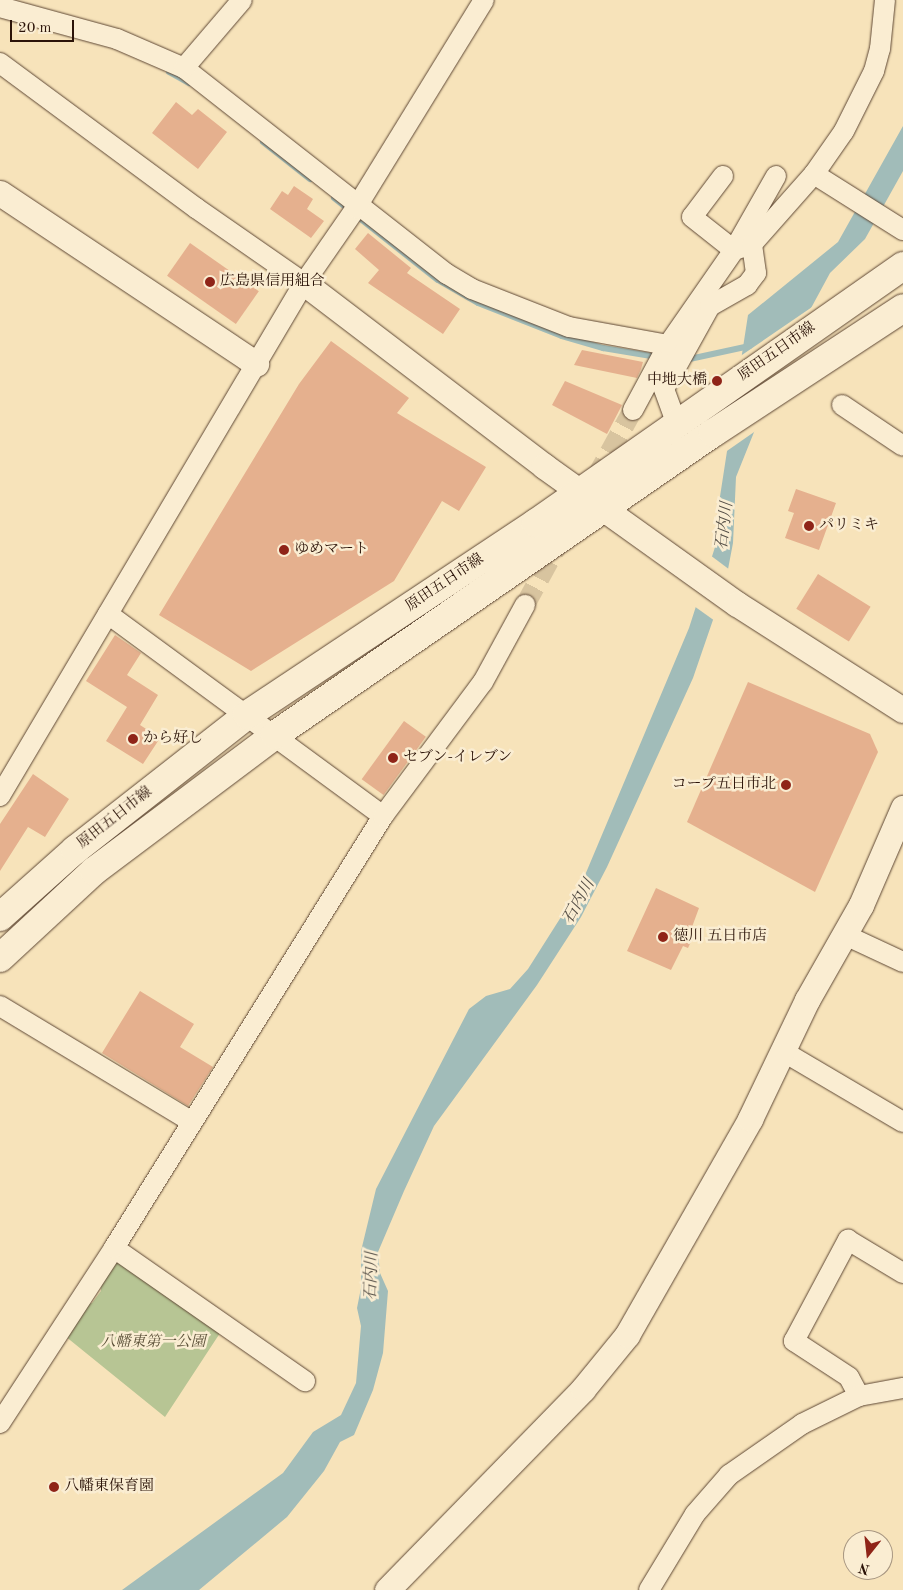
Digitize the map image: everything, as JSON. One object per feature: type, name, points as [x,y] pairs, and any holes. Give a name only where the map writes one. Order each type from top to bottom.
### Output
[{"type":"main road","name":"原田五日市線","points":[[0,917],[75,850],[247,714],[579,491],[893,273]]},
{"type":"main road","name":"原田五日市線","points":[[0,958],[94,871],[275,736],[713,433],[847,347],[903,308]]},
{"type":"street","points":[[184,68],[242,0]]},
{"type":"street","points":[[0,796],[304,283],[355,210],[484,0]]},
{"type":"street","points":[[743,247],[822,179],[874,71],[880,49],[885,0]]},
{"type":"street","points":[[0,7],[117,39],[184,68],[355,210],[447,274],[472,289],[569,327],[671,356]]},
{"type":"street","points":[[0,63],[196,208],[304,283],[604,509],[737,604],[903,710]]},
{"type":"street","points":[[676,422],[664,389],[671,356],[710,306],[747,285],[756,273],[743,247],[692,217],[723,176]]},
{"type":"street","points":[[633,410],[743,247],[776,176]]},
{"type":"street","points":[[822,179],[902,229]]},
{"type":"street","points":[[0,193],[256,364]]},
{"type":"street","points":[[842,405],[903,446]]},
{"type":"street","points":[[0,1423],[114,1248],[383,816],[483,682],[525,605]]},
{"type":"street","points":[[108,614],[247,714],[383,816]]},
{"type":"street","points":[[387,1590],[546,1429],[617,1349],[750,1119],[784,1052],[807,1000],[845,935],[903,808]]},
{"type":"street","points":[[845,935],[903,962]]},
{"type":"street","points":[[0,1006],[192,1122]]},
{"type":"street","points":[[784,1052],[903,1122]]},
{"type":"street","points":[[859,1396],[849,1377],[794,1341],[848,1240],[903,1273]]},
{"type":"street","points":[[114,1248],[305,1381]]},
{"type":"street","points":[[649,1590],[695,1514],[729,1475],[802,1424],[859,1396],[903,1388]]},
{"type":"green space","name":"八幡東第一公園","points":[[115,1258],[222,1330],[165,1417],[65,1336],[84,1305],[92,1303],[101,1291],[100,1281]]},
{"type":"water","name":"石内川","points":[[903,126],[903,171],[865,239],[830,273],[783,360],[736,477],[733,543],[725,585],[693,678],[607,867],[581,917],[537,985],[434,1126],[378,1252],[380,1273],[388,1291],[383,1353],[373,1390],[354,1435],[340,1442],[324,1471],[287,1517],[199,1590],[122,1590],[283,1473],[313,1432],[341,1415],[356,1383],[361,1326],[357,1308],[361,1288],[361,1251],[376,1189],[469,1009],[486,996],[510,989],[528,969],[580,887],[689,628],[716,544],[719,503],[748,315],[838,242]]},
{"type":"pier","points":[[815,305],[785,361],[757,430],[724,453],[739,357]]},
{"type":"pier","points":[[710,555],[730,570],[715,621],[694,606]]},
{"type":"building","points":[[176,102],[192,115],[198,109],[227,132],[198,169],[152,133]]},
{"type":"building","points":[[294,186],[313,199],[307,209],[324,221],[311,238],[270,209],[282,191],[288,195]]},
{"type":"building","points":[[368,233],[411,268],[407,273],[460,309],[443,334],[368,283],[379,270],[355,249]]},
{"type":"building","name":"広島県信用組合","points":[[190,243],[259,291],[236,324],[167,276]]},
{"type":"building","points":[[331,341],[409,398],[397,413],[486,467],[459,511],[442,501],[394,581],[251,671],[159,615],[299,384]]},
{"type":"building","points":[[582,350],[643,362],[637,378],[574,365]]},
{"type":"building","points":[[565,381],[622,405],[607,434],[552,405]]},
{"type":"building","name":"パリミキ","points":[[796,489],[836,503],[819,550],[785,538],[794,513],[788,511]]},
{"type":"building","points":[[818,574],[871,607],[849,642],[796,609]]},
{"type":"building","points":[[115,635],[141,653],[127,675],[158,695],[140,725],[160,738],[143,764],[106,741],[127,707],[86,681]]},
{"type":"building","points":[[748,682],[870,734],[878,752],[815,892],[687,822]]},
{"type":"building","name":"セブン-イレブン","points":[[404,721],[426,737],[384,795],[362,779]]},
{"type":"building","points":[[33,774],[69,799],[45,837],[28,827],[0,871],[0,824]]},
{"type":"building","name":"徳川 五日市店","points":[[656,888],[699,908],[692,927],[697,929],[688,948],[683,946],[671,970],[627,951]]},
{"type":"building","points":[[140,991],[194,1024],[180,1047],[213,1067],[188,1106],[102,1053]]},
{"type":"waterway","points":[[169,72],[189,83]]},
{"type":"waterway","points":[[263,142],[310,179]]},
{"type":"waterway","points":[[334,198],[438,280],[478,303],[562,336],[603,348],[657,357]]},
{"type":"waterway","points":[[685,360],[750,346]]},
{"type":"tunnel","points":[[595,479],[633,410]]},
{"type":"tunnel","points":[[525,605],[561,539]]},
{"type":"place","name":"広島県信用組合","points":[[210,282]]},
{"type":"place","name":"中地大橋","points":[[717,381]]},
{"type":"place","name":"パリミキ","points":[[809,526]]},
{"type":"place","name":"ゆめマート","points":[[284,550]]},
{"type":"place","name":"から好し","points":[[133,739]]},
{"type":"place","name":"セブン-イレブン","points":[[393,758]]},
{"type":"place","name":"コープ五日市北","points":[[786,785]]},
{"type":"place","name":"徳川 五日市店","points":[[663,937]]},
{"type":"place","name":"八幡東保育園","points":[[54,1487]]}]
